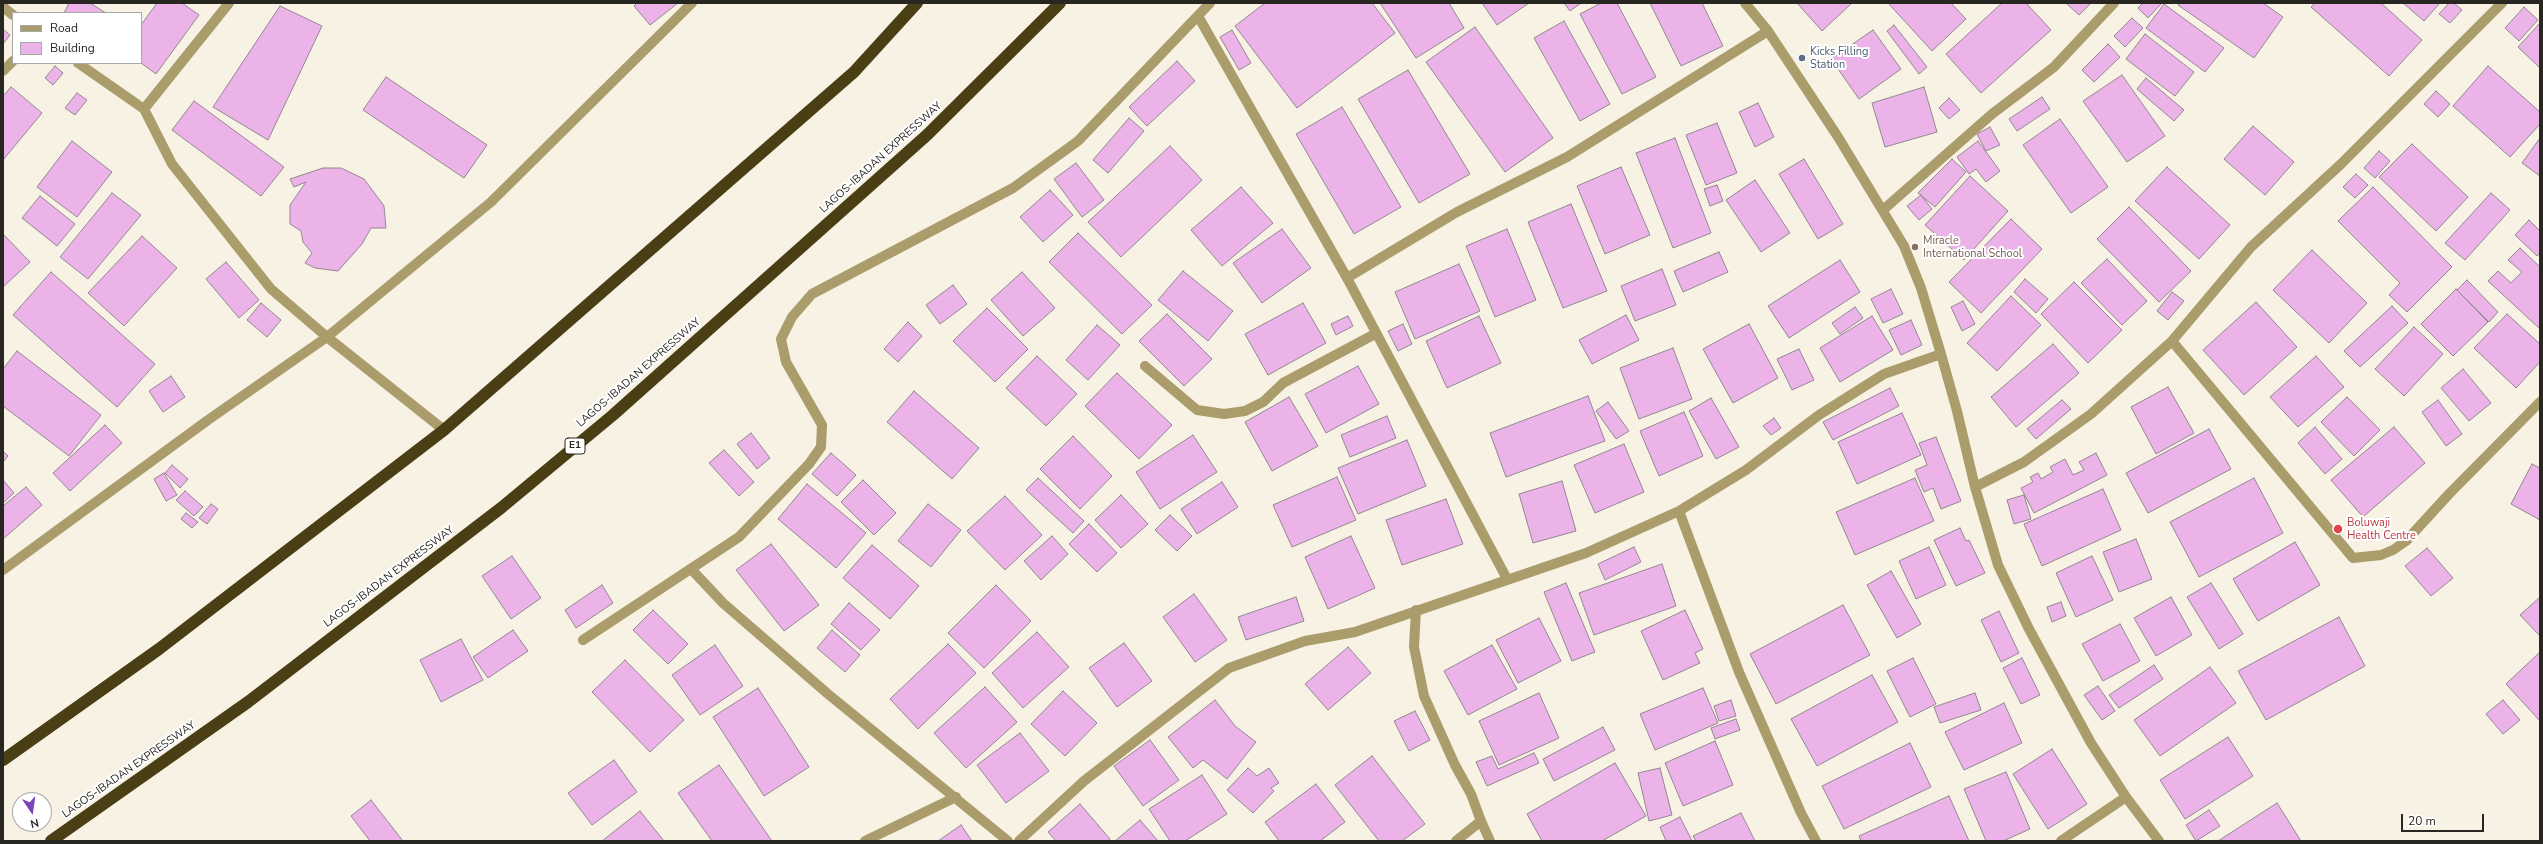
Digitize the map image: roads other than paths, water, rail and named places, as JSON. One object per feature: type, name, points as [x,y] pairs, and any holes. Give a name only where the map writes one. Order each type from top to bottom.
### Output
[{"type":"highway","points":[[3,760],[159,649],[444,430],[854,72],[917,3]]},
{"type":"highway","name":"LAGOS-IBADAN EXPRESSWAY","points":[[50,841],[248,702],[501,508],[613,415],[927,135],[1060,3]]},
{"type":"street","points":[[144,109],[229,3]]},
{"type":"street","points":[[3,570],[208,420],[327,337],[491,202],[692,3]]},
{"type":"street","points":[[583,640],[739,538],[809,464],[821,447],[822,425],[786,362],[781,339],[792,317],[812,294],[1013,188],[1078,141],[1210,3]]},
{"type":"street","points":[[1745,3],[1768,32],[1883,210],[1904,246],[1921,288],[1941,354],[1957,411],[1975,487],[1998,564],[2029,629],[2091,743],[2126,797],[2159,841]]},
{"type":"street","points":[[1883,210],[1992,114],[2054,67],[2114,3]]},
{"type":"street","points":[[1975,487],[2024,462],[2091,414],[2172,341],[2251,246],[2341,164],[2502,3]]},
{"type":"street","points":[[3,7],[12,14]]},
{"type":"street","points":[[1198,16],[1347,278],[1375,334],[1507,579]]},
{"type":"street","points":[[1347,278],[1457,212],[1567,157],[1768,32]]},
{"type":"street","points":[[3,71],[12,62]]},
{"type":"street","points":[[79,64],[144,109],[172,164],[271,289],[327,337],[444,430]]},
{"type":"street","points":[[1145,366],[1197,410],[1224,414],[1245,411],[1263,402],[1283,383],[1375,334]]},
{"type":"street","points":[[2172,341],[2353,558],[2381,555],[2393,550],[2406,541],[2448,494],[2540,402]]},
{"type":"street","points":[[1019,841],[1084,781],[1229,668],[1305,641],[1355,632],[1586,553],[1679,512],[1746,470],[1819,415],[1884,374],[1941,354]]},
{"type":"street","points":[[1679,512],[1739,672],[1801,813],[1816,841]]},
{"type":"street","points":[[692,570],[724,602],[828,694],[1008,841]]},
{"type":"street","points":[[1416,610],[1414,647],[1424,696],[1455,766],[1471,794],[1490,841]]},
{"type":"street","points":[[865,841],[956,797]]},
{"type":"street","points":[[2061,841],[2126,797]]},
{"type":"street","points":[[1456,841],[1481,821]]},
{"type":"place","name":"Kicks Filling Station","points":[[1802,58]]},
{"type":"place","name":"Miracle International School","points":[[1915,247]]},
{"type":"place","name":"Boluwaji Health Centre","points":[[2338,529]]}]
